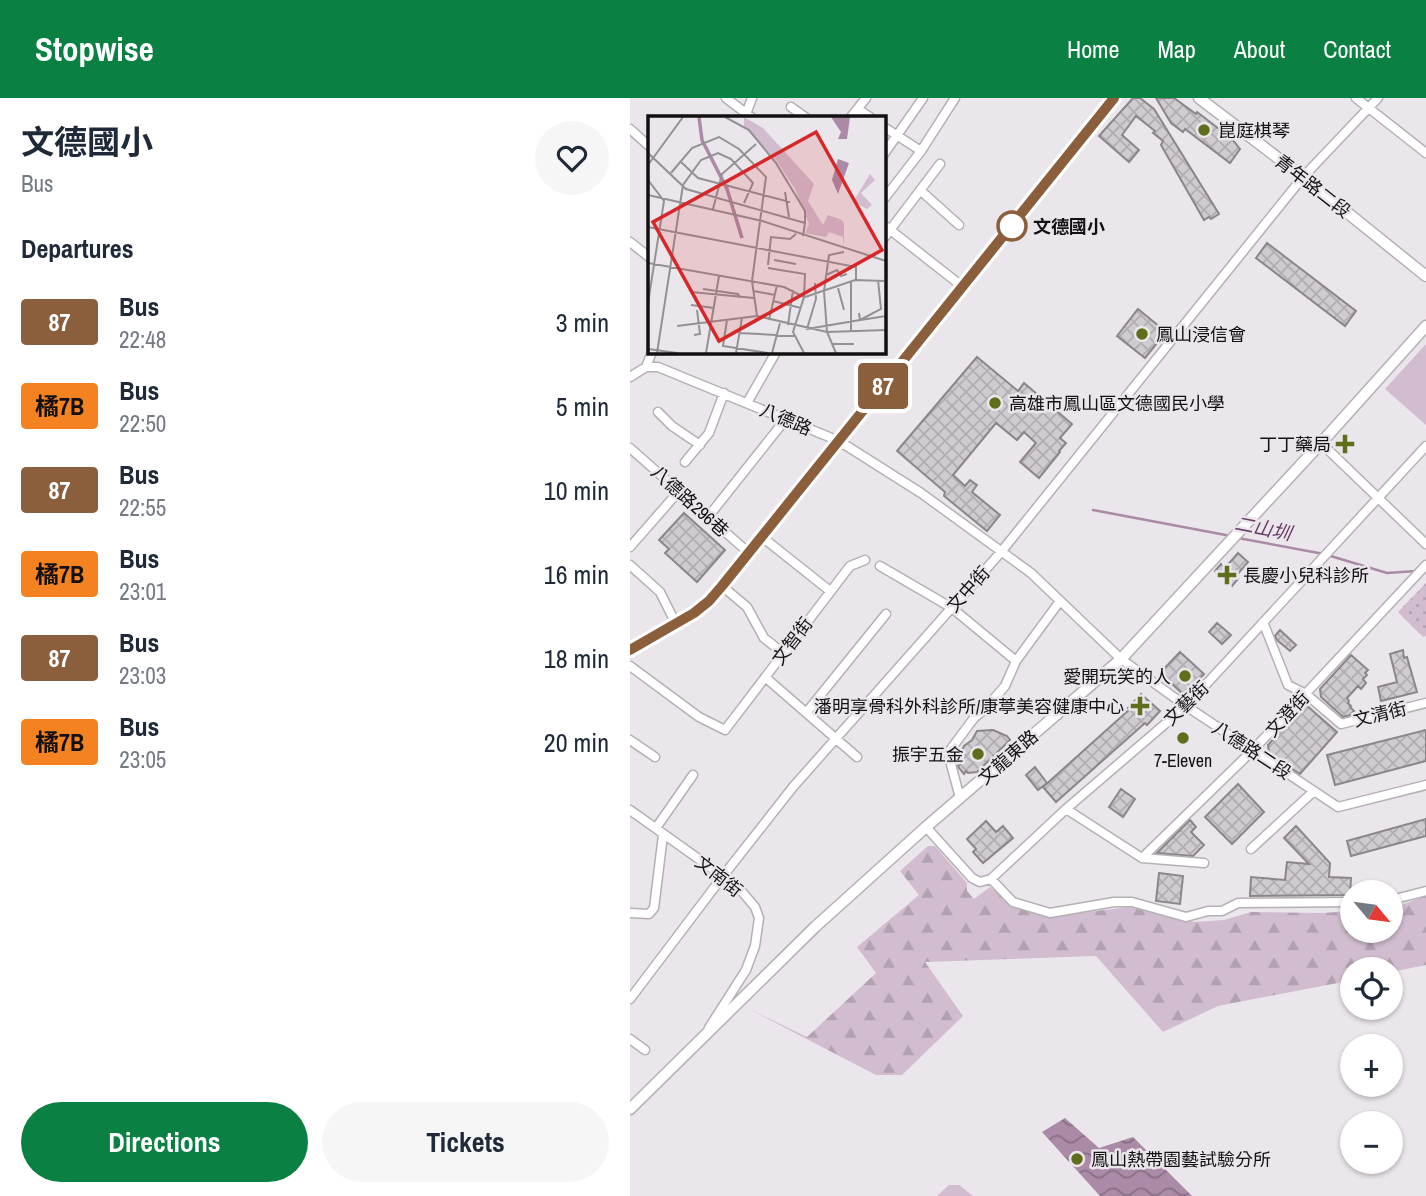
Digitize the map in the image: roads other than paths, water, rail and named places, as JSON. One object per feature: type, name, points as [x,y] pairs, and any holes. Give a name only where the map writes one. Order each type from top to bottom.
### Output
[{"type":"street","points":[[726,98],[747,116],[752,98]]},
{"type":"street","points":[[852,116],[866,98]]},
{"type":"street","points":[[886,152],[923,98]]},
{"type":"street","points":[[886,197],[921,151],[955,98]]},
{"type":"street","points":[[630,650],[694,613],[709,601],[1114,98]]},
{"type":"street","name":"青年路二段","points":[[1199,98],[1426,276]]},
{"type":"street","points":[[1356,98],[1426,153]]},
{"type":"street","name":"文中街","points":[[630,999],[793,787],[1001,552],[1303,177],[1378,98]]},
{"type":"street","points":[[791,107],[804,116]]},
{"type":"street","points":[[858,109],[868,116]]},
{"type":"street","points":[[886,128],[921,151]]},
{"type":"street","points":[[630,129],[648,145]]},
{"type":"street","points":[[940,164],[887,227],[963,287]]},
{"type":"street","points":[[920,190],[959,225]]},
{"type":"street","points":[[630,242],[648,256]]},
{"type":"street","name":"文龍東路","points":[[630,1109],[815,927],[1121,659],[1426,326]]},
{"type":"street","points":[[630,377],[646,367],[651,354]]},
{"type":"street","points":[[747,402],[775,354]]},
{"type":"street","name":"八德路","points":[[646,367],[658,367],[839,441],[921,493],[1001,552]]},
{"type":"street","points":[[685,462],[709,433],[724,393]]},
{"type":"street","points":[[658,412],[672,426],[700,445]]},
{"type":"street","points":[[708,517],[785,420]]},
{"type":"street","points":[[1321,443],[1426,544]]},
{"type":"street","name":"文藝街","points":[[990,879],[1066,809],[1186,706],[1426,446]]},
{"type":"street","name":"八德路296巷","points":[[630,448],[750,553]]},
{"type":"street","points":[[630,547],[679,491]]},
{"type":"street","points":[[762,537],[830,591]]},
{"type":"street","name":"八德路二段","points":[[1001,552],[1031,573],[1121,659],[1186,706],[1338,807],[1426,785]]},
{"type":"street","name":"文智街","points":[[630,666],[699,716],[724,730],[850,566],[865,560]]},
{"type":"street","points":[[630,565],[660,592],[676,624]]},
{"type":"street","points":[[880,566],[951,608],[1016,661]]},
{"type":"street","name":"文澄街","points":[[1142,858],[1253,750],[1425,566]]},
{"type":"street","points":[[722,586],[747,607],[764,638],[783,653]]},
{"type":"street","points":[[960,798],[948,753],[974,718],[985,710],[1005,686],[1016,661],[1060,601]]},
{"type":"street","points":[[806,713],[886,614]]},
{"type":"street","name":"文清街","points":[[1264,622],[1288,685],[1306,694],[1341,724],[1426,703]]},
{"type":"street","points":[[765,677],[857,757]]},
{"type":"street","points":[[630,740],[655,757]]},
{"type":"street","points":[[656,828],[693,775]]},
{"type":"street","points":[[1251,849],[1314,791]]},
{"type":"street","points":[[1066,809],[1142,858],[1204,863]]},
{"type":"street","name":"文南街","points":[[630,810],[738,887],[755,907],[760,918],[755,946],[746,970],[701,1039]]},
{"type":"street","points":[[926,827],[972,878],[980,882],[990,879],[1013,902],[1050,913],[1114,902],[1132,902],[1186,917],[1208,911],[1223,911],[1238,903],[1340,902]]},
{"type":"street","points":[[630,913],[649,914],[653,908],[663,835]]},
{"type":"street","points":[[1404,897],[1426,891]]},
{"type":"street","points":[[630,1040],[645,1050]]},
{"type":"water","points":[[1065,1118],[1099,1148],[1133,1137],[1192,1196],[1100,1196],[1042,1132]]},
{"type":"waterway","name":"二山圳","points":[[1093,510],[1231,536]]},
{"type":"waterway","name":"二山圳","points":[[1238,538],[1324,554],[1387,573],[1416,571]]},
{"type":"place","name":"崑庭棋琴","points":[[1204,130]]},
{"type":"place","name":"文德國小","points":[[1012,226]]},
{"type":"place","name":"鳳山浸信會","points":[[1142,334]]},
{"type":"place","name":"高雄市鳳山區文德國民小學","points":[[995,403]]},
{"type":"place","name":"丁丁藥局","points":[[1345,444]]},
{"type":"place","name":"長慶小兒科診所","points":[[1227,575]]},
{"type":"place","name":"愛開玩笑的人","points":[[1185,676]]},
{"type":"place","name":"潘明享骨科外科診所/康葶美容健康中心","points":[[1140,706]]},
{"type":"place","name":"7-Eleven","points":[[1183,738]]},
{"type":"place","name":"振宇五金","points":[[978,754]]},
{"type":"place","name":"鳳山熱帶園藝試驗分所","points":[[1077,1159]]}]
